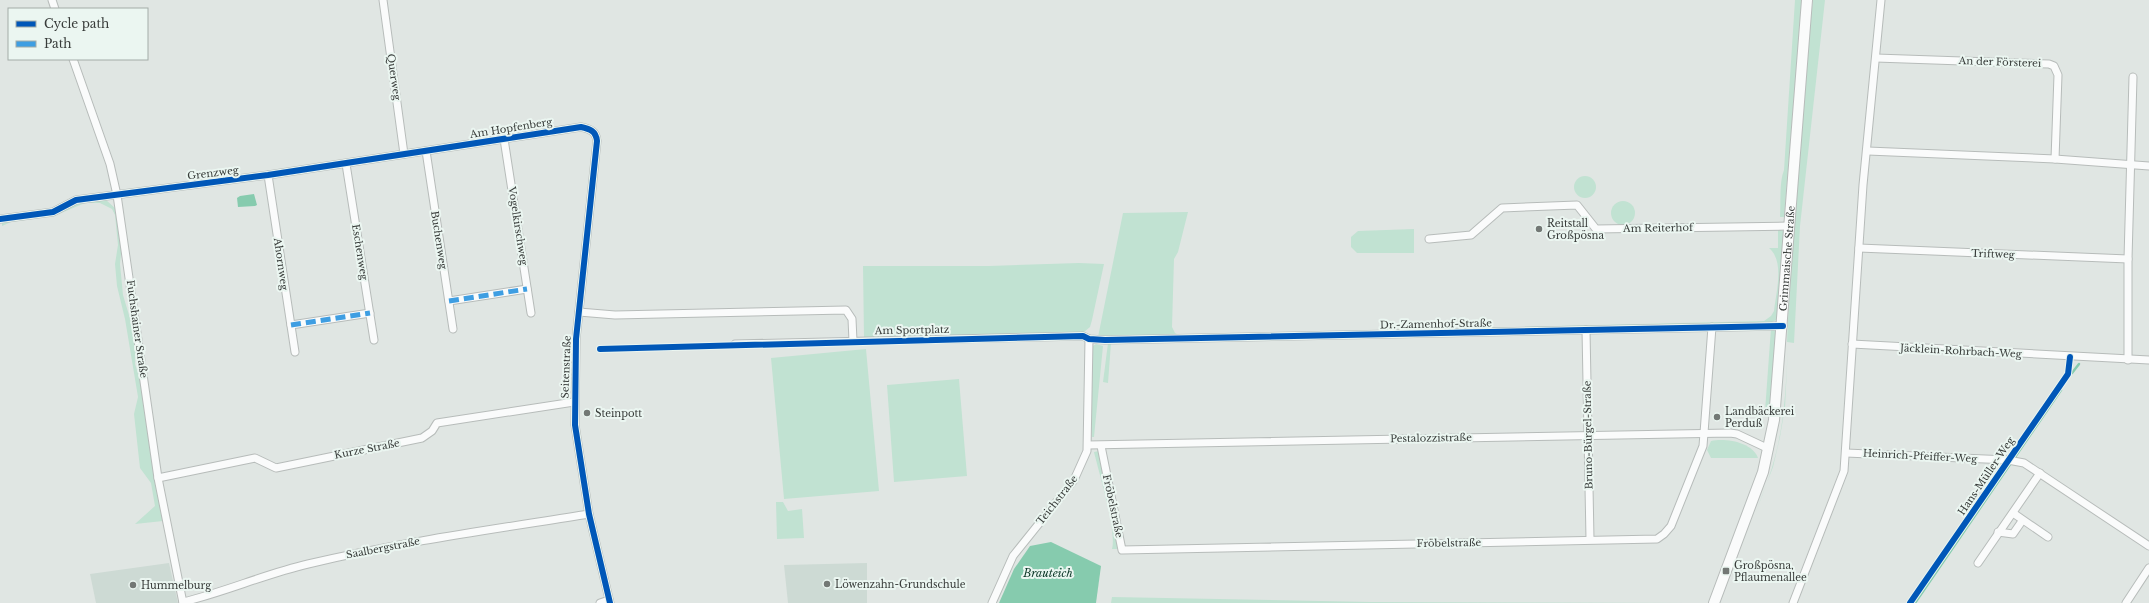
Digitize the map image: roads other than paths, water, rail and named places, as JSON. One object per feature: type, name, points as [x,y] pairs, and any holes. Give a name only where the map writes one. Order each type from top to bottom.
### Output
[{"type":"main road","name":"Grimmaische Straße","points":[[1714,603],[1754,498],[1769,449],[1777,399],[1789,226],[1808,0]]},
{"type":"street","name":"Querweg","points":[[383,0],[404,154]]},
{"type":"street","points":[[1793,603],[1844,471],[1863,185],[1868,151],[1881,0]]},
{"type":"street","name":"An der Försterei","points":[[1876,58],[2049,64],[2054,66],[2058,75],[2055,159]]},
{"type":"street","name":"Fuchshainer Straße","points":[[73,60],[110,164],[118,194],[158,478],[183,602]]},
{"type":"street","points":[[2128,360],[2128,259],[2133,77]]},
{"type":"street","name":"Am Hopfenberg","points":[[428,150],[581,127],[593,131]]},
{"type":"street","name":"Seitenstraße","points":[[593,131],[596,135],[597,141],[576,339],[574,402],[575,435],[589,514],[610,601]]},
{"type":"street","name":"Vogelkirschweg","points":[[504,139],[531,313]]},
{"type":"street","name":"Grenzweg","points":[[0,219],[53,212],[76,200],[346,164],[428,150]]},
{"type":"street","name":"Buchenweg","points":[[428,150],[453,329]]},
{"type":"street","points":[[1868,151],[2055,159],[2149,166]]},
{"type":"street","name":"Eschenweg","points":[[346,164],[374,340]]},
{"type":"street","name":"Ahornweg","points":[[268,175],[294,352]]},
{"type":"street","name":"Am Reiterhof","points":[[1429,238],[1471,235],[1502,208],[1577,205],[1596,229],[1789,226]]},
{"type":"street","name":"Triftweg","points":[[1859,248],[2128,259]]},
{"type":"street","points":[[449,301],[527,289]]},
{"type":"street","points":[[579,312],[615,314],[846,310],[852,319],[853,341]]},
{"type":"street","points":[[291,325],[370,313]]},
{"type":"street","name":"Dr.-Zamenhof-Straße","points":[[1089,339],[1105,340],[1782,326]]},
{"type":"street","name":"Fröbelstraße","points":[[1101,446],[1122,550],[1590,539],[1657,539],[1671,526],[1703,446],[1712,327]]},
{"type":"street","name":"Bruno-Bürgel-Straße","points":[[1586,330],[1590,539]]},
{"type":"street","name":"Am Sportplatz","points":[[735,344],[1083,336],[1089,339]]},
{"type":"street","name":"Teichstraße","points":[[992,603],[1013,556],[1074,480],[1088,451],[1089,339]]},
{"type":"street","name":"Jäcklein-Rohrbach-Weg","points":[[1852,344],[2149,360]]},
{"type":"street","name":"Kurze Straße","points":[[158,478],[255,458],[276,468],[422,438],[432,431],[437,423],[574,402]]},
{"type":"street","name":"Pestalozzistraße","points":[[1088,445],[1101,446],[1589,434],[1737,434],[1769,449]]},
{"type":"street","name":"Heinrich-Pfeiffer-Weg","points":[[1846,452],[2013,461],[2024,463],[2149,546]]},
{"type":"street","points":[[1978,563],[2040,473]]},
{"type":"street","points":[[2012,513],[2048,537]]},
{"type":"street","name":"Saalbergstraße","points":[[183,602],[306,565],[351,554],[439,537],[589,514]]},
{"type":"street","points":[[1998,532],[2013,534],[2022,521]]},
{"type":"street","points":[[2126,603],[2149,568]]},
{"type":"street","points":[[600,603],[610,601]]},
{"type":"water","points":[[254,194],[257,205],[238,207],[237,198],[240,196]]},
{"type":"water","name":"Brauteich","points":[[1051,542],[1101,566],[1096,603],[999,603],[1014,569],[1030,546]]},
{"type":"waterway","points":[[2072,373],[2079,364]]},
{"type":"waterway","points":[[1915,603],[2061,390]]},
{"type":"place","name":"Reitstall Großpösna","points":[[1539,229]]},
{"type":"place","name":"Steinpott","points":[[587,413]]},
{"type":"place","name":"Landbäckerei Perduß","points":[[1717,417]]},
{"type":"place","name":"Großpösna, Pflaumenallee","points":[[1726,571]]},
{"type":"place","name":"Löwenzahn-Grundschule","points":[[827,584]]},
{"type":"place","name":"Hummelburg","points":[[133,585]]}]
